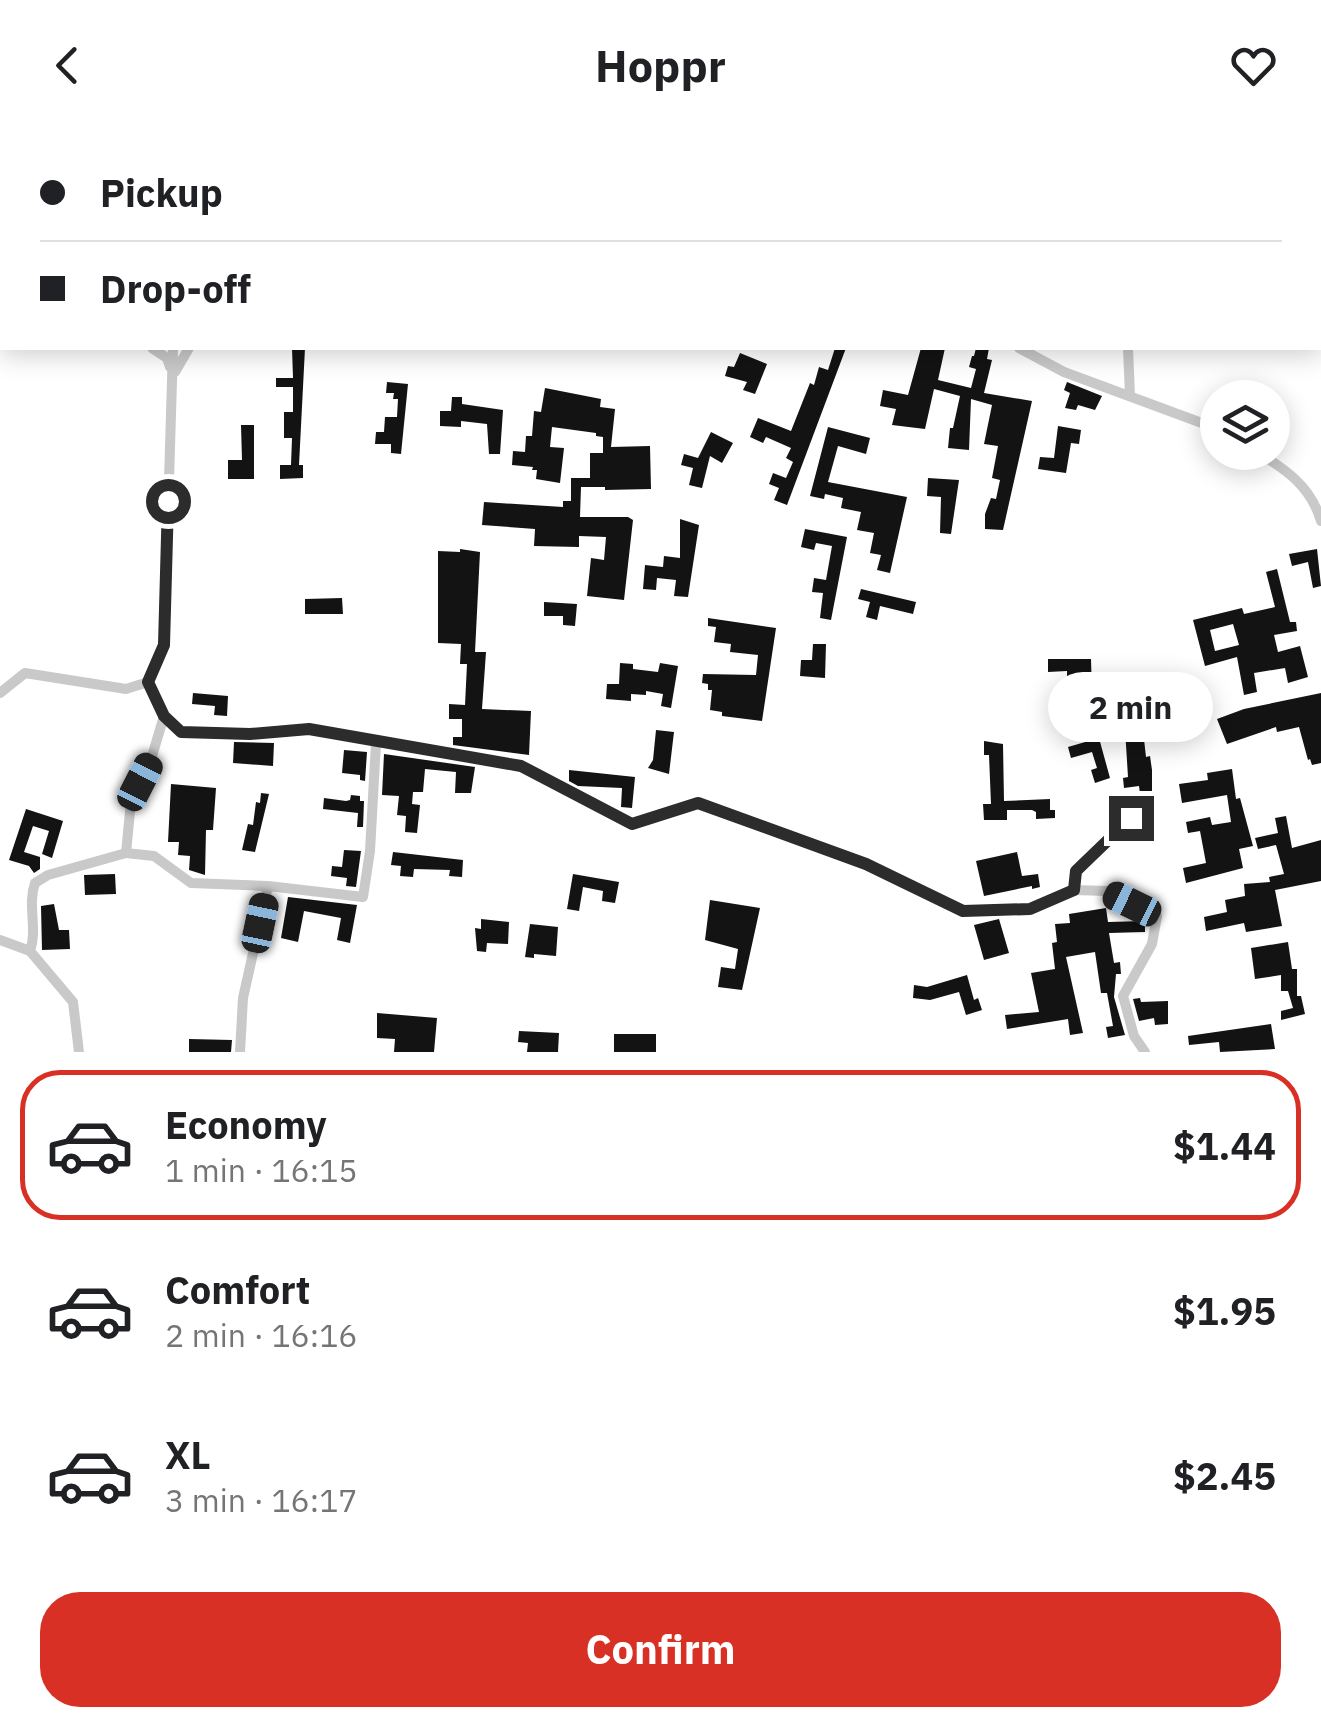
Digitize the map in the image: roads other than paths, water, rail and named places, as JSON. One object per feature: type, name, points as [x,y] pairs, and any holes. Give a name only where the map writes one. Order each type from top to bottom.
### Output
[{"type":"street","points":[[155,350],[168,358],[174,378]]},
{"type":"street","points":[[173,350],[164,645],[148,682],[164,716],[181,732],[250,734],[309,729],[521,766],[632,824],[698,803],[866,864],[963,911],[1030,909],[1074,890],[1106,891],[1157,916],[1152,944],[1123,996],[1134,1036],[1146,1052]]},
{"type":"street","points":[[174,378],[188,350]]},
{"type":"street","points":[[1023,350],[1064,372],[1200,421]]},
{"type":"street","points":[[1128,350],[1130,396]]},
{"type":"street","points":[[1286,470],[1315,500],[1321,521]]},
{"type":"street","points":[[0,693],[25,673],[126,689],[148,682]]},
{"type":"street","points":[[126,853],[131,801],[150,763],[164,716]]},
{"type":"street","points":[[30,951],[34,939],[31,905],[35,883],[48,875],[126,853],[154,856],[190,883],[268,886],[363,897],[370,851],[376,743]]},
{"type":"street","points":[[1074,890],[1076,871],[1131,818]]},
{"type":"street","points":[[240,1052],[243,998],[268,886]]},
{"type":"street","points":[[0,940],[30,951],[73,1002],[80,1052]]}]
